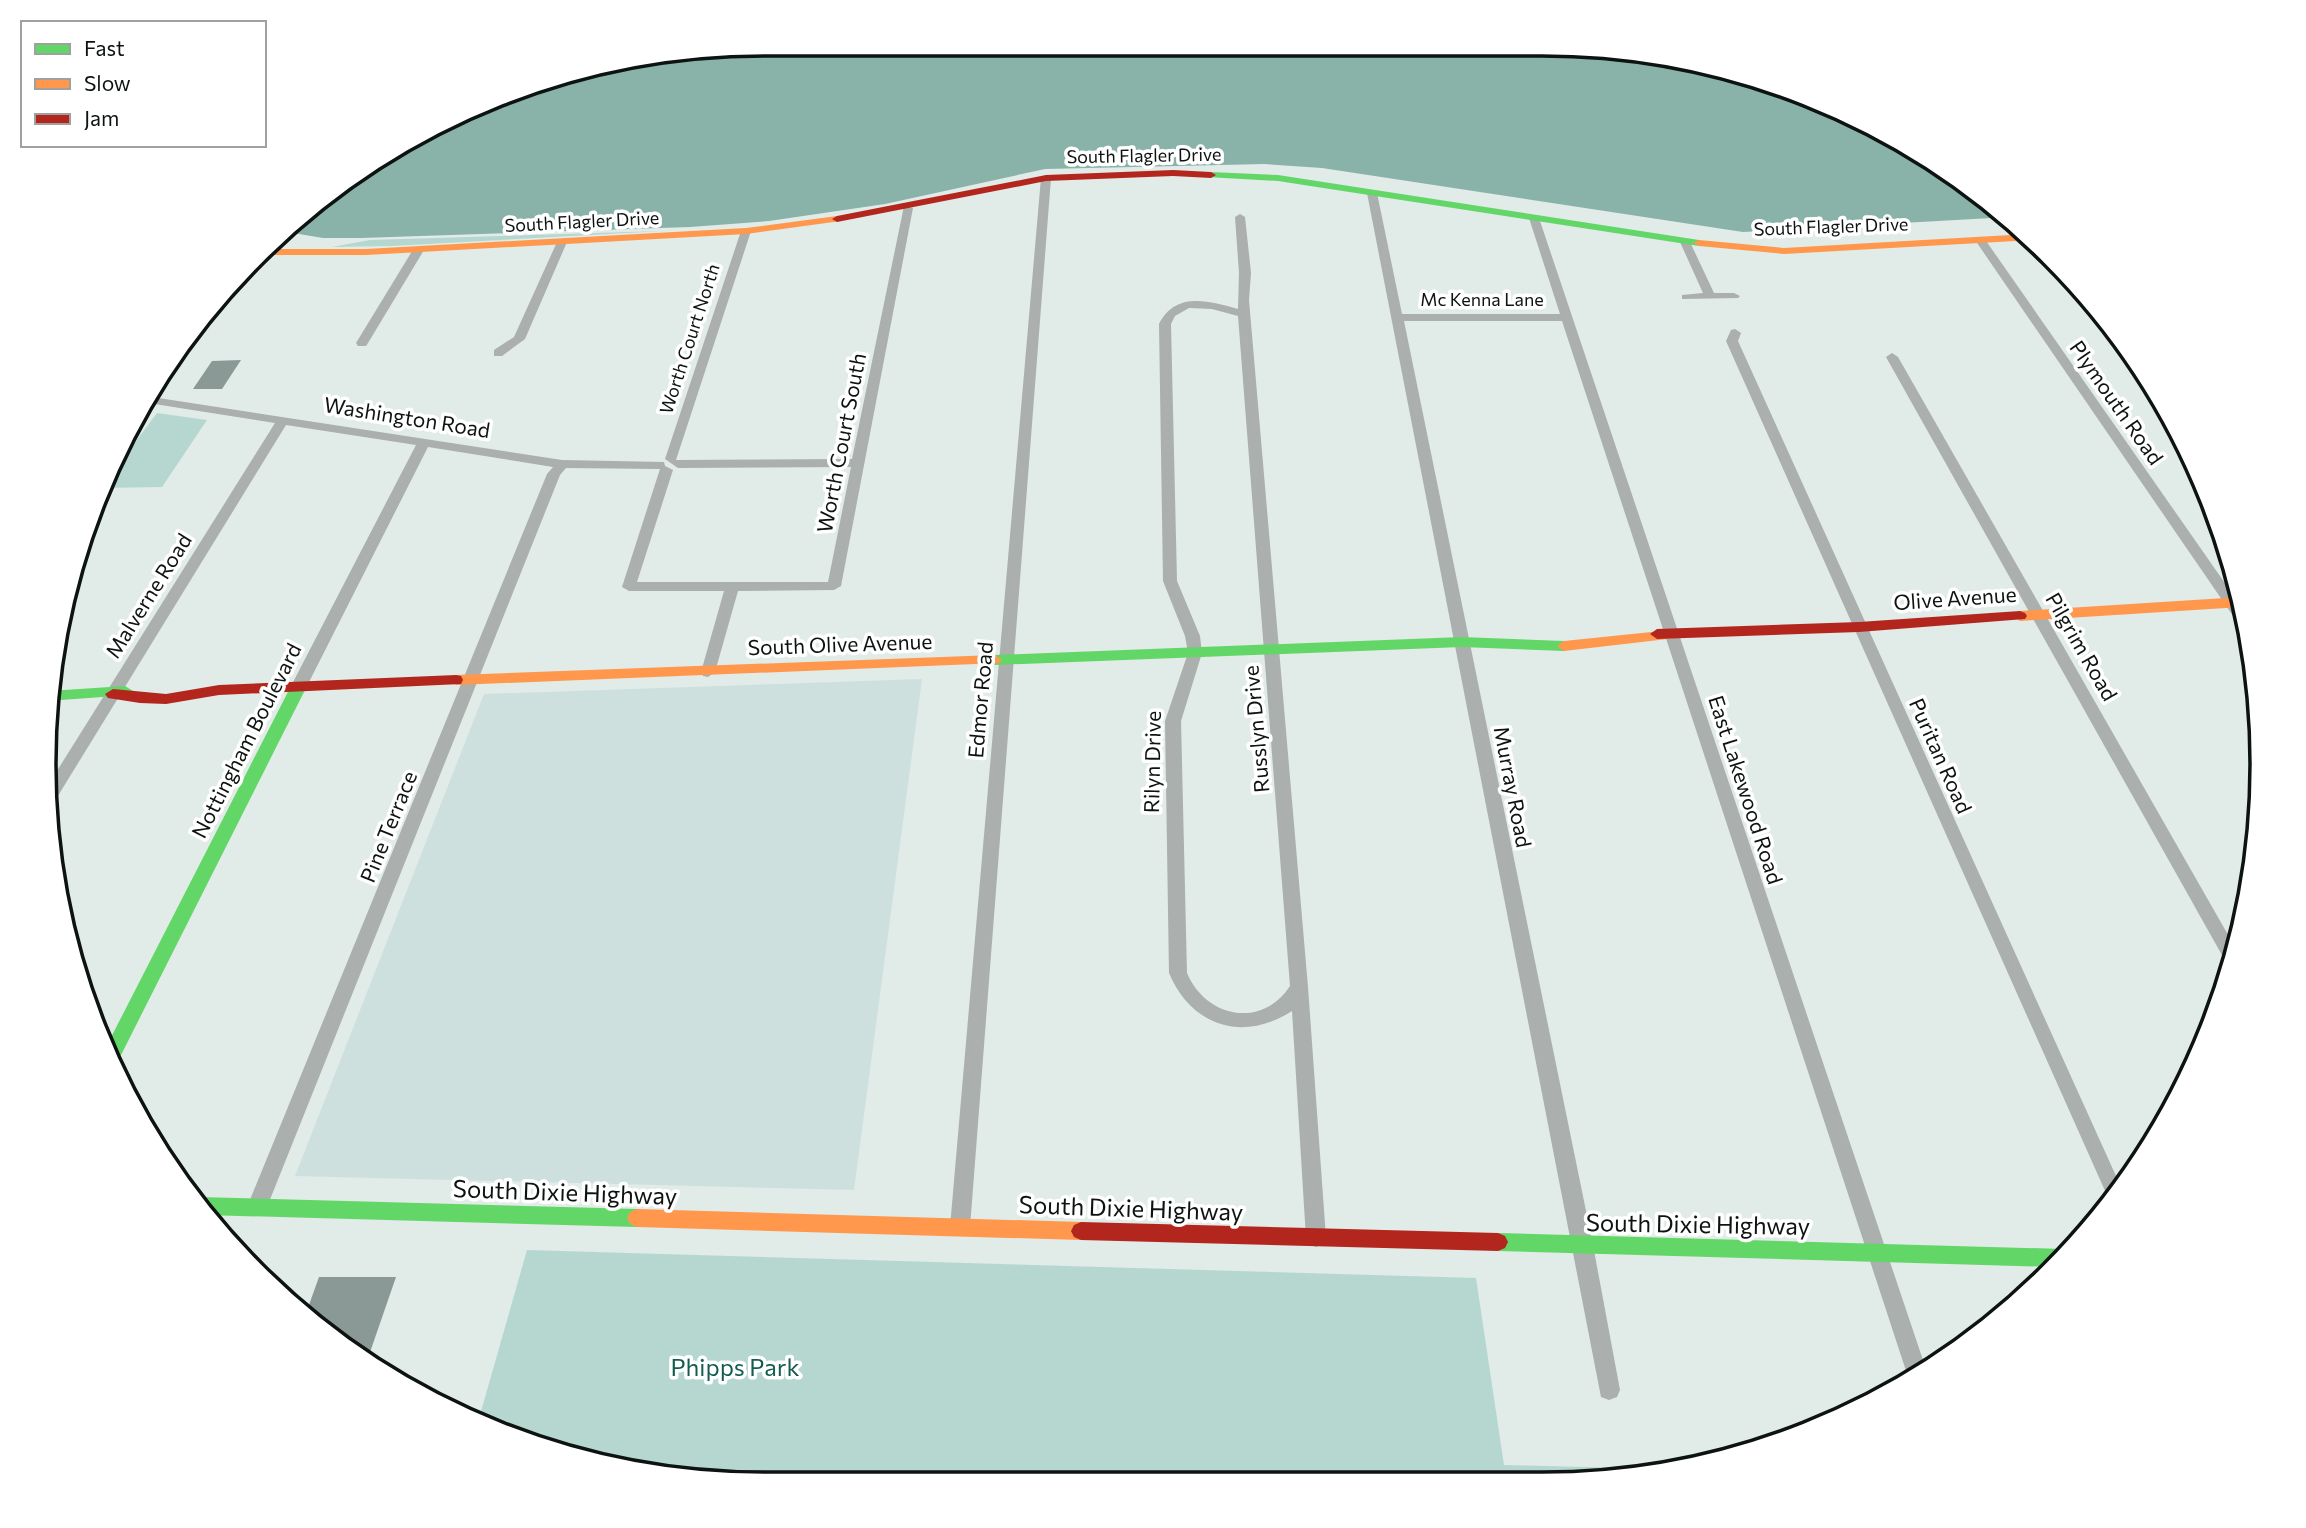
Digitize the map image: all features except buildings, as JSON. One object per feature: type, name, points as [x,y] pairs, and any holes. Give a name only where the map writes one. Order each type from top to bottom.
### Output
[{"type":"street","name":"South Flagler Drive","points":[[275,252],[418,250],[746,232],[908,208],[1046,177],[1090,174],[1217,174],[1278,178],[1685,242],[1784,251],[2015,238]]},
{"type":"street","name":"Edmor Road","points":[[960,1227],[1046,177]]},
{"type":"street","name":"Murray Road","points":[[1372,193],[1583,1245],[1609,1390]]},
{"type":"street","name":"Worth Court South","points":[[732,586],[834,586],[908,208]]},
{"type":"street","name":"Russlyn Drive","points":[[1240,216],[1245,273],[1244,314],[1299,987],[1316,1238]]},
{"type":"street","name":"East Lakewood Road","points":[[1534,218],[1914,1366]]},
{"type":"street","name":"Worth Court North","points":[[732,586],[629,587],[746,232]]},
{"type":"street","name":"Plymouth Road","points":[[1980,240],[2228,591]]},
{"type":"street","points":[[498,353],[519,339],[562,242]]},
{"type":"street","points":[[1685,242],[1710,297]]},
{"type":"street","points":[[362,342],[418,250]]},
{"type":"street","points":[[1686,297],[1734,296]]},
{"type":"street","points":[[1195,653],[1194,638],[1181,613],[1170,581],[1165,324],[1174,311],[1198,304],[1222,307],[1244,314]]},
{"type":"street","name":"Mc Kenna Lane","points":[[1397,318],[1567,317]]},
{"type":"street","name":"Puritan Road","points":[[1735,333],[1732,341],[2111,1186]]},
{"type":"street","name":"Pilgrim Road","points":[[1892,357],[2226,946]]},
{"type":"street","name":"Washington Road","points":[[157,401],[562,464],[858,463]]},
{"type":"street","name":"Malverne Road","points":[[57,784],[283,420]]},
{"type":"street","name":"Nottingham Boulevard","points":[[116,1047],[424,442]]},
{"type":"street","name":"Pine Terrace","points":[[257,1207],[554,474],[562,464]]},
{"type":"street","points":[[708,671],[732,586]]},
{"type":"street","name":"Olive Avenue","points":[[1462,642],[1502,635],[1624,631],[1671,635],[2231,602]]},
{"type":"street","name":"South Olive Avenue","points":[[60,696],[113,694],[135,699],[191,698],[219,690],[299,686],[1462,642]]},
{"type":"street","name":"Rilyn Drive","points":[[1195,653],[1178,696],[1173,721],[1180,984],[1196,1004],[1207,1012],[1235,1020],[1264,1017],[1277,1012],[1287,1004],[1299,987]]},
{"type":"street","name":"South Dixie Highway","points":[[211,1206],[2050,1258]]},
{"type":"shaded area","points":[[764,56],[1542,56],[1634,62],[1725,80],[1813,110],[1896,151],[1935,175],[1992,218],[1743,232],[1322,168],[1264,164],[1045,169],[885,204],[769,221],[690,227],[323,238],[295,233],[371,175],[451,129],[493,110],[581,80],[626,70],[672,62]]},
{"type":"shaded area","points":[[922,679],[854,1190],[295,1176],[484,694]]},
{"type":"green space","points":[[663,231],[392,246],[332,247],[370,240]]},
{"type":"green space","points":[[157,413],[207,420],[162,487],[112,488],[130,449]]},
{"type":"green space","name":"Phipps Park","points":[[527,1250],[1476,1278],[1504,1465],[1615,1468],[1542,1472],[718,1470],[672,1466],[581,1448],[481,1412]]},
{"type":"traffic: fast","points":[[1211,175],[1278,178],[1699,243]]},
{"type":"traffic: fast","points":[[995,660],[1462,642],[1564,646]]},
{"type":"traffic: fast","points":[[116,1047],[299,686]]},
{"type":"traffic: fast","points":[[60,695],[125,691]]},
{"type":"traffic: fast","points":[[211,1206],[637,1218]]},
{"type":"traffic: fast","points":[[1498,1242],[2050,1258]]},
{"type":"traffic: slow","points":[[275,252],[366,252],[746,231],[837,219]]},
{"type":"traffic: slow","points":[[1699,243],[1784,251],[2015,238]]},
{"type":"traffic: slow","points":[[2020,616],[2231,603]]},
{"type":"traffic: slow","points":[[1564,646],[1671,635]]},
{"type":"traffic: slow","points":[[456,680],[995,660]]},
{"type":"traffic: slow","points":[[637,1218],[1081,1231]]},
{"type":"traffic: jam","points":[[837,219],[1046,178],[1173,173],[1211,175]]},
{"type":"traffic: jam","points":[[1657,634],[1859,627],[2020,616]]},
{"type":"traffic: jam","points":[[113,694],[166,699],[219,690],[456,680]]},
{"type":"traffic: jam","points":[[1081,1231],[1498,1242]]}]
